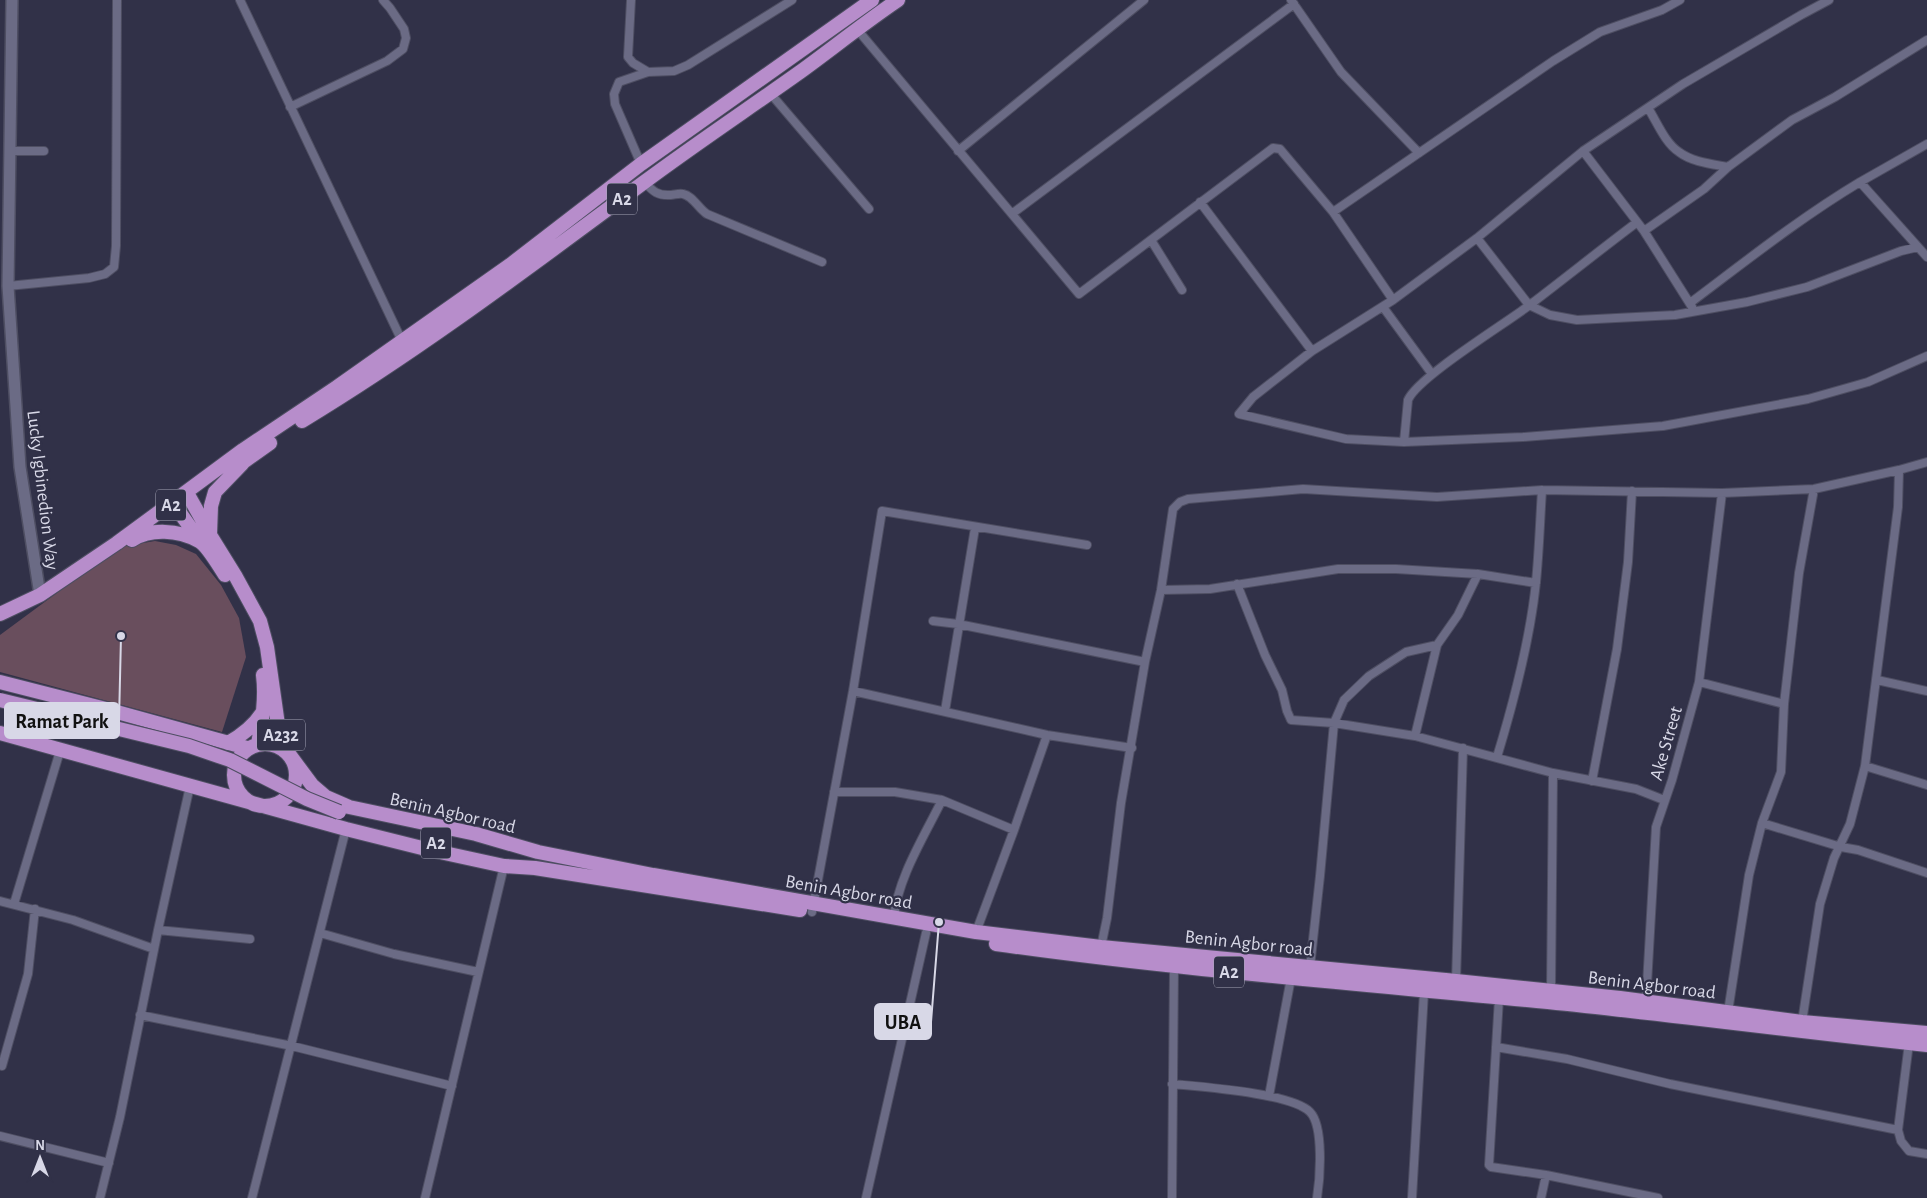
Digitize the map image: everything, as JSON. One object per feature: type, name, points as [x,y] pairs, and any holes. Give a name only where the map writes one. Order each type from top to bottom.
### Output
[{"type":"highway","name":"A2","points":[[242,464],[302,421],[402,341],[539,244],[641,164],[872,0]]},
{"type":"highway","name":"A2","points":[[0,614],[40,595],[175,507],[244,450],[341,391],[500,288],[644,182],[836,46],[856,28],[898,0]]},
{"type":"highway","points":[[0,682],[228,743],[253,746],[275,745],[289,754],[296,771],[295,784],[289,794],[274,805],[255,805],[240,795],[233,779],[236,762],[253,746],[263,712],[265,687],[262,659],[252,622],[205,538],[190,496],[242,464]]},
{"type":"highway","points":[[205,538],[215,492],[242,464]]},
{"type":"highway","points":[[0,623],[40,602],[141,534],[175,507],[205,538]]},
{"type":"highway","points":[[141,534],[158,531],[205,538]]},
{"type":"highway","name":"Benin Agbor road","points":[[205,538],[236,577],[260,621],[267,648],[280,732],[289,754],[312,785],[326,797],[349,807],[476,834],[538,852],[926,933],[999,945],[1174,966],[1499,998],[1927,1045]]},
{"type":"highway","name":"A2","points":[[0,700],[190,746],[230,760],[307,799],[341,821],[479,845],[538,852]]},
{"type":"highway","name":"A2","points":[[0,709],[187,754],[228,769],[305,808],[341,821],[535,868]]},
{"type":"highway","points":[[228,743],[242,735],[256,723],[263,712]]},
{"type":"highway","name":"Benin Agbor road","points":[[0,732],[255,805],[341,821],[426,849],[504,866],[535,868],[894,918],[976,932],[1101,947],[1456,980],[1802,1022],[1927,1033]]},
{"type":"street","name":"Lucky Igbinedion Way","points":[[12,0],[8,286],[20,467],[40,595]]},
{"type":"street","points":[[8,286],[88,278],[105,274],[114,266],[116,246],[117,0]]},
{"type":"street","points":[[240,0],[402,341]]},
{"type":"street","points":[[290,107],[387,61],[403,49],[406,38],[404,29],[383,0]]},
{"type":"street","points":[[631,0],[628,56],[633,63],[648,72]]},
{"type":"street","points":[[641,164],[614,104],[614,94],[618,82],[648,72],[674,71],[688,65],[792,0]]},
{"type":"street","points":[[958,151],[1144,0]]},
{"type":"street","points":[[1333,212],[1552,61],[1600,32],[1662,10],[1680,0]]},
{"type":"street","points":[[1829,0],[1801,14],[1683,84],[1583,151],[1477,238],[1392,300],[1312,351],[1253,397],[1239,414],[1346,439],[1404,442],[1523,438],[1663,426],[1808,399],[1868,382],[1927,356]]},
{"type":"street","points":[[1013,213],[1293,2],[1341,72],[1419,153]]},
{"type":"street","points":[[856,28],[1079,294],[1273,148],[1277,148],[1280,149],[1333,212],[1392,300]]},
{"type":"street","points":[[1644,232],[1704,189],[1728,167],[1792,120],[1835,97],[1927,40]]},
{"type":"street","points":[[770,93],[869,209]]},
{"type":"street","points":[[1648,108],[1673,147],[1680,154],[1700,161],[1728,167]]},
{"type":"street","points":[[1690,303],[1826,202],[1927,144]]},
{"type":"street","points":[[10,151],[44,151]]},
{"type":"street","points":[[1583,151],[1644,232],[1694,311]]},
{"type":"street","points":[[644,182],[655,194],[665,196],[683,194],[693,199],[699,209],[707,214],[822,262]]},
{"type":"street","points":[[1860,182],[1927,257]]},
{"type":"street","points":[[1200,202],[1312,351]]},
{"type":"street","points":[[1404,442],[1410,394],[1432,374],[1529,305],[1636,222]]},
{"type":"street","points":[[1477,238],[1529,305],[1550,315],[1578,320],[1675,315],[1747,302],[1807,287],[1901,251],[1918,248]]},
{"type":"street","points":[[1151,240],[1182,290]]},
{"type":"street","points":[[1383,306],[1432,374]]},
{"type":"street","points":[[1101,947],[1107,918],[1122,803],[1145,662],[1161,590],[1173,509],[1180,502],[1188,499],[1303,489],[1437,497],[1542,490],[1722,493],[1814,489],[1927,462]]},
{"type":"street","points":[[1802,1022],[1820,904],[1834,858],[1841,847],[1850,824],[1865,766],[1898,507],[1899,470]]},
{"type":"street","points":[[1728,1012],[1742,933],[1749,874],[1762,823],[1781,772],[1784,704],[1799,573],[1814,489]]},
{"type":"street","points":[[1496,757],[1514,700],[1536,583],[1542,490]]},
{"type":"street","points":[[1592,781],[1617,649],[1628,562],[1632,491]]},
{"type":"street","name":"Ake Street","points":[[1646,1002],[1656,827],[1672,780],[1699,682],[1722,493]]},
{"type":"street","points":[[813,908],[882,511],[975,528],[1087,545]]},
{"type":"street","points":[[945,711],[975,528]]},
{"type":"street","points":[[1161,590],[1210,589],[1338,569],[1396,569],[1478,574],[1536,583]]},
{"type":"street","points":[[1415,736],[1437,645],[1458,615],[1478,574]]},
{"type":"street","points":[[1238,584],[1265,655],[1282,690],[1287,712],[1291,720],[1334,723],[1415,736],[1554,774],[1636,789],[1664,800]]},
{"type":"street","points":[[933,621],[958,624],[1145,662]]},
{"type":"street","points":[[1310,967],[1334,723],[1344,700],[1369,676],[1406,652],[1437,645]]},
{"type":"street","points":[[1877,680],[1927,691]]},
{"type":"street","points":[[1699,682],[1784,704]]},
{"type":"street","points":[[852,691],[1047,735],[1132,748]]},
{"type":"street","points":[[976,932],[1047,735]]},
{"type":"street","points":[[1456,980],[1463,748]]},
{"type":"street","points":[[14,904],[60,750]]},
{"type":"street","points":[[1865,766],[1927,785]]},
{"type":"street","points":[[1551,991],[1554,774]]},
{"type":"street","points":[[100,1198],[120,1117],[140,1015],[190,786]]},
{"type":"street","points":[[834,792],[895,792],[942,800],[1014,830]]},
{"type":"street","points":[[894,918],[896,904],[910,866],[942,800]]},
{"type":"street","points":[[252,1198],[320,933],[341,821]]},
{"type":"street","points":[[1762,823],[1841,847],[1858,850],[1927,873]]},
{"type":"street","points":[[425,1198],[504,866]]},
{"type":"street","points":[[0,901],[73,920],[154,949]]},
{"type":"street","points":[[2,1066],[3,1051],[28,974],[35,909]]},
{"type":"street","points":[[158,930],[250,939]]},
{"type":"street","points":[[320,933],[394,954],[478,972]]},
{"type":"street","points":[[866,1198],[926,933]]},
{"type":"street","points":[[1172,1198],[1174,966]]},
{"type":"street","points":[[1269,1096],[1291,978]]},
{"type":"street","points":[[1412,1198],[1424,992]]},
{"type":"street","points":[[1499,998],[1489,1165],[1491,1167],[1658,1198]]},
{"type":"street","points":[[140,1015],[292,1046],[452,1086]]},
{"type":"street","points":[[1909,1043],[1898,1130],[1900,1141],[1909,1152],[1927,1154]]},
{"type":"street","points":[[1496,1047],[1567,1059],[1670,1084],[1898,1130]]},
{"type":"street","points":[[1172,1084],[1269,1096],[1297,1105],[1310,1112],[1317,1124],[1321,1174],[1317,1198]]},
{"type":"street","points":[[0,1136],[109,1163]]},
{"type":"street","points":[[1541,1198],[1546,1176]]},
{"type":"shaded area","points":[[155,541],[176,545],[196,554],[221,585],[239,618],[246,657],[222,732],[0,672],[0,635],[107,556],[125,546]]},
{"type":"place","name":"Ramat Park","points":[[121,636]]},
{"type":"place","name":"UBA","points":[[939,922]]}]
